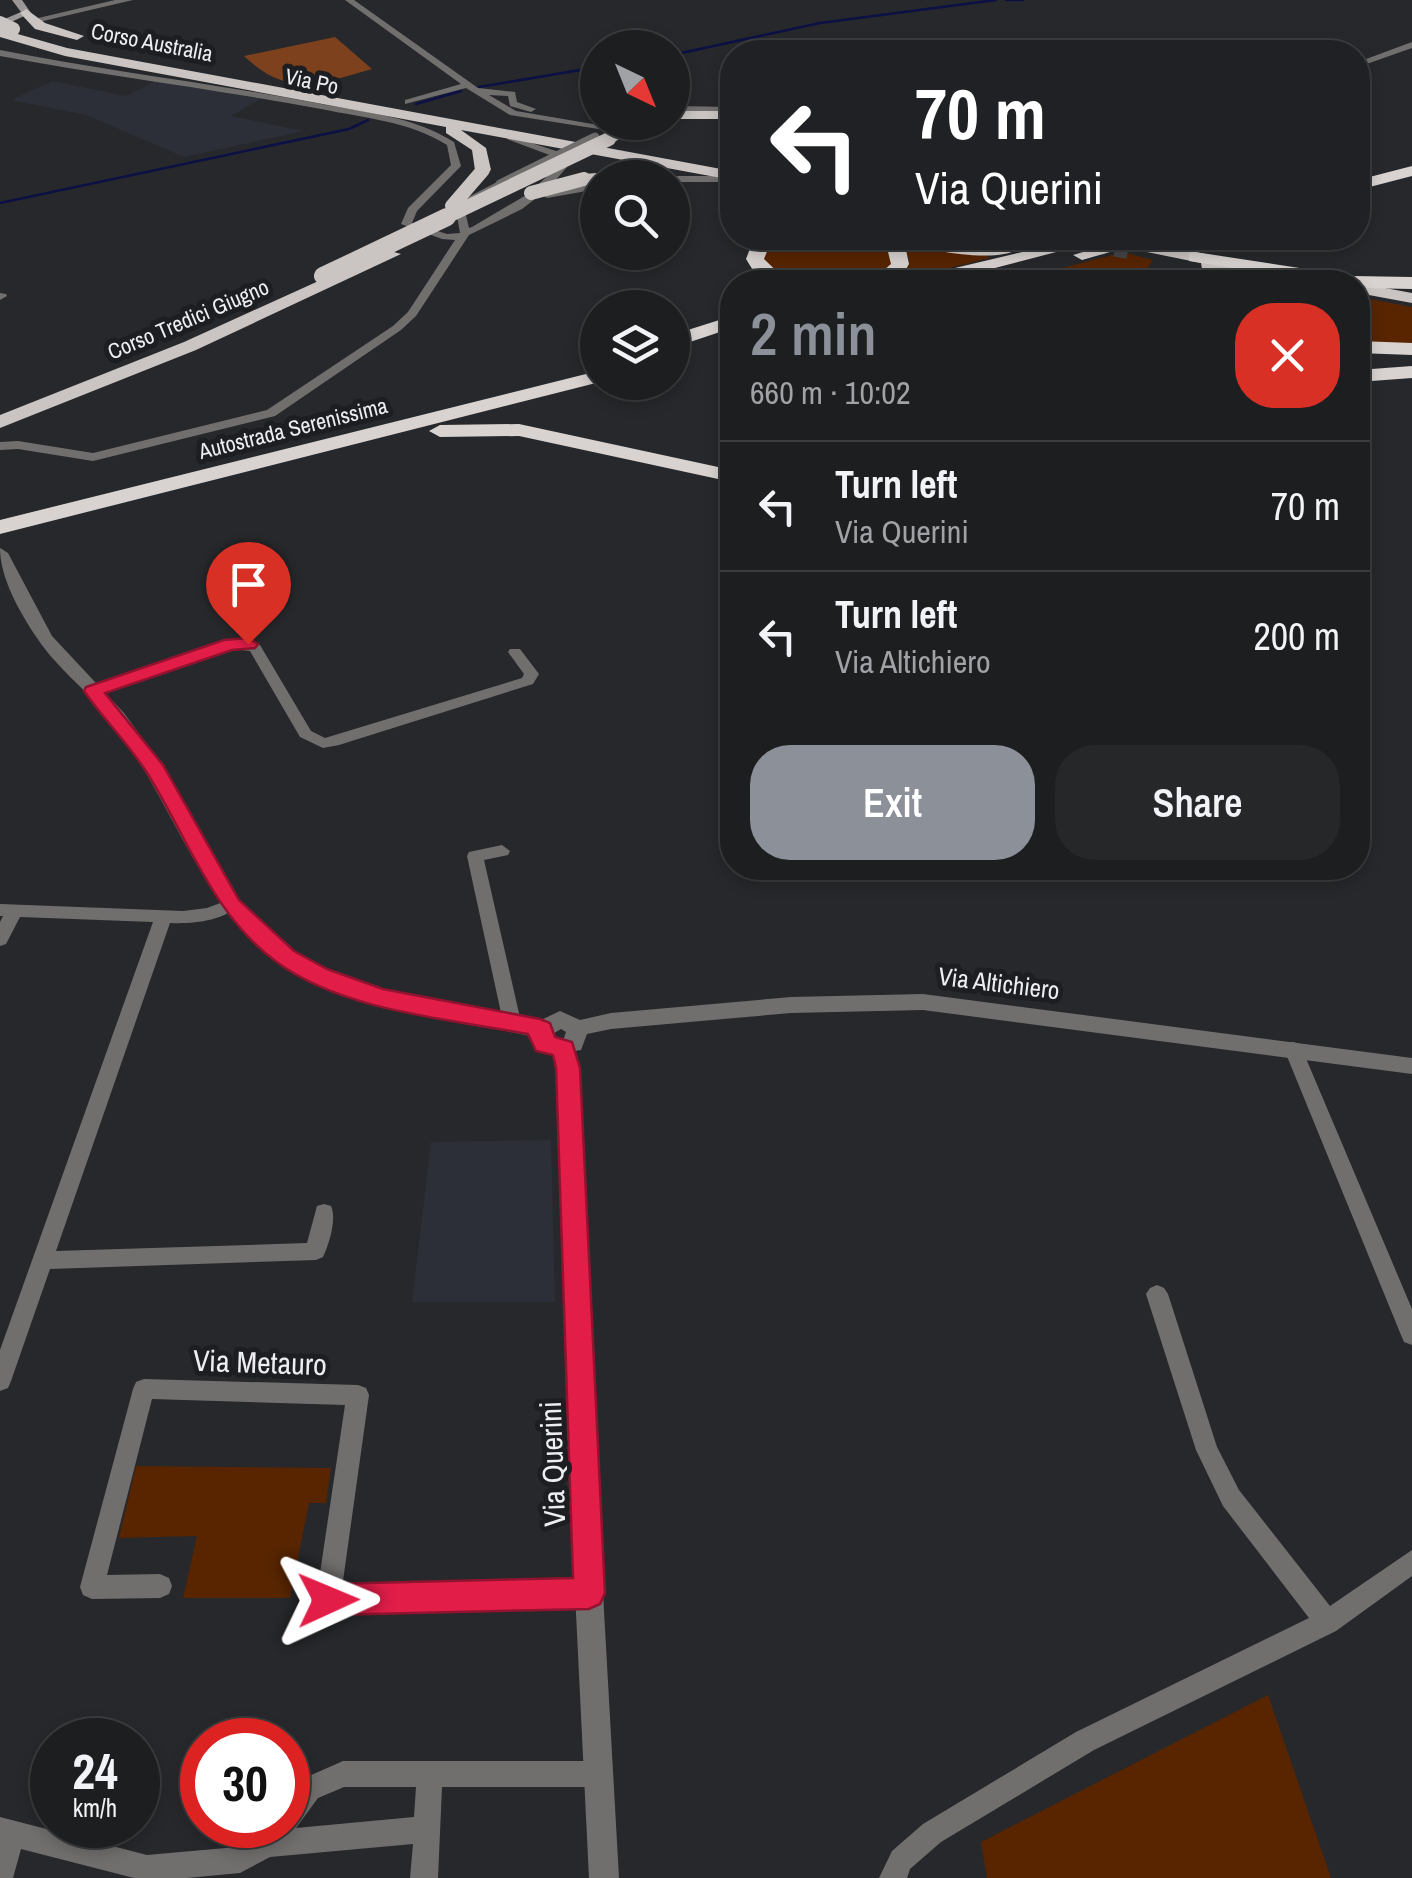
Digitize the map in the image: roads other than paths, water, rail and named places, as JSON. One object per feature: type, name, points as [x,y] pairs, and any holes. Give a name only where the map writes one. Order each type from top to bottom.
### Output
[{"type":"highway","points":[[27,11],[40,26],[88,39]]},
{"type":"highway","name":"Corso Australia","points":[[3,28],[65,52],[255,88]]},
{"type":"highway","name":"Corso Australia","points":[[3,28],[76,47],[297,91]]},
{"type":"highway","points":[[106,44],[297,91]]},
{"type":"highway","points":[[0,49],[255,88]]},
{"type":"highway","name":"Via Po","points":[[255,88],[720,175]]},
{"type":"highway","name":"Via Po","points":[[297,91],[576,142]]},
{"type":"highway","points":[[322,276],[442,212],[469,191],[483,170],[479,148],[460,134],[338,103]]},
{"type":"highway","points":[[690,112],[720,113]]},
{"type":"highway","points":[[392,254],[601,140]]},
{"type":"highway","points":[[611,140],[720,174]]},
{"type":"highway","points":[[614,140],[692,158],[720,157]]},
{"type":"highway","points":[[1370,171],[1412,160]]},
{"type":"highway","points":[[1370,182],[1412,172]]},
{"type":"highway","points":[[690,175],[720,177]]},
{"type":"highway","points":[[322,276],[533,179]]},
{"type":"highway","points":[[392,254],[518,197],[580,185]]},
{"type":"highway","points":[[969,270],[1052,250]]},
{"type":"highway","points":[[1024,270],[1117,250]]},
{"type":"highway","points":[[1157,250],[1227,270]]},
{"type":"highway","points":[[1163,250],[1266,270]]},
{"type":"highway","name":"Corso Tredici Giugno","points":[[0,422],[190,346],[392,254]]},
{"type":"highway","points":[[1195,257],[1280,270]]},
{"type":"highway","points":[[1215,267],[1232,270]]},
{"type":"highway","name":"Corso Tredici Giugno","points":[[0,410],[138,356],[322,276]]},
{"type":"highway","points":[[1370,283],[1412,283]]},
{"type":"highway","points":[[1370,292],[1412,300]]},
{"type":"highway","points":[[690,338],[720,329]]},
{"type":"highway","points":[[690,354],[720,346]]},
{"type":"highway","points":[[1370,347],[1412,349]]},
{"type":"highway","points":[[1370,362],[1412,360]]},
{"type":"highway","name":"Autostrada Serenissima","points":[[0,511],[580,367]]},
{"type":"highway","points":[[1370,375],[1412,372]]},
{"type":"highway","name":"Autostrada Serenissima","points":[[0,527],[580,381]]},
{"type":"highway","points":[[240,466],[397,436],[494,429],[546,435],[720,473]]},
{"type":"main road","points":[[3,28],[27,11]]},
{"type":"street","points":[[27,11],[128,0]]},
{"type":"street","points":[[349,0],[472,88],[530,118],[580,131]]},
{"type":"street","points":[[1370,60],[1412,44]]},
{"type":"street","name":"Via Po","points":[[0,49],[71,68],[268,95],[426,129],[451,144],[456,166],[412,210],[406,224],[446,237],[464,235]]},
{"type":"street","points":[[408,102],[472,88],[506,91],[519,107],[561,114]]},
{"type":"street","points":[[0,446],[18,444],[93,457],[272,413],[397,328],[412,314],[464,235],[488,224],[559,174],[562,160],[545,148],[485,130]]},
{"type":"street","points":[[464,235],[459,206],[600,140]]},
{"type":"street","points":[[690,178],[720,177]]},
{"type":"street","points":[[518,204],[580,186]]},
{"type":"street","name":"Via Altichiero","points":[[0,553],[7,582],[45,638],[156,770],[231,905],[286,957],[319,975],[380,998],[542,1030],[560,1020],[571,1038],[611,1022],[791,1004],[922,1002],[1412,1066]]},
{"type":"street","points":[[93,691],[230,644],[248,644],[255,648],[305,734],[334,742],[528,681],[532,674],[515,652]]},
{"type":"street","points":[[502,852],[475,856],[512,1022]]},
{"type":"street","points":[[0,940],[7,911],[199,916],[231,905]]},
{"type":"street","points":[[0,1381],[164,916]]},
{"type":"street","name":"Via Querini","points":[[571,1038],[589,1593],[604,1878]]},
{"type":"street","points":[[1293,1049],[1412,1335]]},
{"type":"street","points":[[45,1260],[316,1251],[324,1212]]},
{"type":"street","points":[[1157,1294],[1207,1450],[1231,1498],[1327,1622]]},
{"type":"street","name":"Via Metauro","points":[[160,1586],[92,1587],[144,1389],[358,1395],[328,1600],[589,1593]]},
{"type":"street","points":[[893,1878],[901,1860],[932,1833],[1085,1741],[1327,1622],[1412,1562]]},
{"type":"street","points":[[424,1878],[430,1773]]},
{"type":"street","points":[[310,1788],[343,1774],[599,1774]]},
{"type":"street","points":[[310,1834],[426,1829]]},
{"type":"street","points":[[0,1876],[6,1831],[147,1868],[239,1869],[261,1848]]},
{"type":"waterway","points":[[741,40],[820,23],[996,0]]},
{"type":"waterway","points":[[1006,0],[1023,0]]},
{"type":"waterway","points":[[690,51],[720,45]]},
{"type":"waterway","points":[[479,87],[580,70]]},
{"type":"waterway","points":[[416,104],[461,91]]},
{"type":"waterway","points":[[0,203],[349,129],[368,120]]}]
